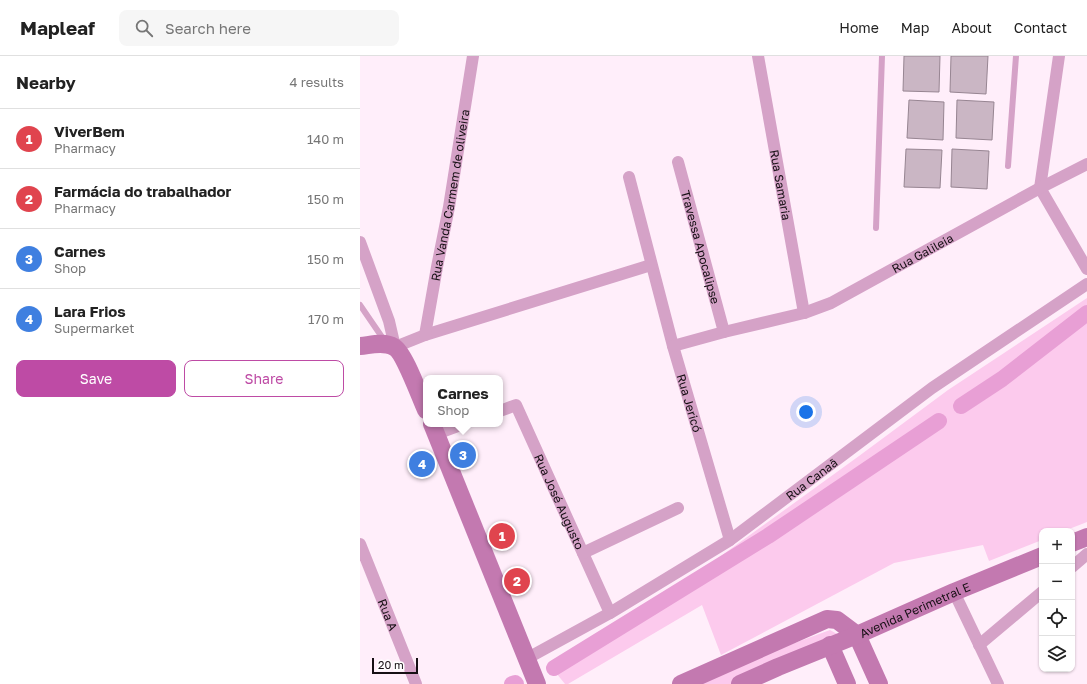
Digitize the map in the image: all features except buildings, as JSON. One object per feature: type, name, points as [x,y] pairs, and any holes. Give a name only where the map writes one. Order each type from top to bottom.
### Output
[{"type":"street","name":"Rua Vanda Carmem de oliveira","points":[[425,335],[449,207],[473,56]]},
{"type":"street","name":"Rua Samaria","points":[[758,56],[804,313]]},
{"type":"street","points":[[1059,56],[1040,188],[1087,269]]},
{"type":"street","name":"Travessa Apocalipse","points":[[678,162],[724,332]]},
{"type":"street","name":"Rua Galileia","points":[[673,346],[804,313],[831,303],[1040,188],[1087,164]]},
{"type":"street","name":"Rua Jericó","points":[[629,177],[673,346],[730,540]]},
{"type":"street","points":[[360,242],[389,321],[391,346],[403,357],[423,403]]},
{"type":"street","points":[[360,346],[378,344],[391,346],[651,265]]},
{"type":"street","name":"Rua Canaã","points":[[526,659],[610,613],[730,540],[932,388],[1087,284]]},
{"type":"street","name":"Rua José Augusto","points":[[503,410],[516,405],[610,613]]},
{"type":"street","points":[[446,427],[434,429],[537,684]]},
{"type":"street","points":[[583,553],[678,508]]},
{"type":"street","points":[[1075,542],[1087,537]]},
{"type":"street","name":"Rua A","points":[[360,544],[416,684]]},
{"type":"street","points":[[1075,564],[1087,554]]},
{"type":"street","name":"Avenida Perimetral E","points":[[681,684],[827,619],[837,620],[857,635],[954,592],[1039,557]]},
{"type":"street","points":[[954,592],[998,684]]},
{"type":"street","points":[[979,645],[1039,595]]},
{"type":"street","points":[[740,684],[857,635],[879,684]]},
{"type":"street","points":[[830,646],[847,684]]},
{"type":"lane","points":[[876,228],[882,56]]},
{"type":"lane","points":[[1008,166],[1016,56]]},
{"type":"lane","points":[[360,305],[391,346]]},
{"type":"shaded area","points":[[1087,298],[1087,522],[1072,528],[1039,528],[1039,541],[989,561],[983,545],[894,563],[721,655],[702,605],[568,684],[565,684],[548,663],[582,644],[710,564],[948,390]]},
{"type":"shaded area","points":[[830,630],[839,635],[733,684],[702,684],[770,652]]},
{"type":"waterway","points":[[961,406],[1002,379],[1087,313]]},
{"type":"waterway","points":[[554,668],[768,536],[939,421]]},
{"type":"waterway","points":[[512,684],[516,684]]},
{"type":"place","name":"Carnes","points":[[463,455]]},
{"type":"place","name":"Lara Frios","points":[[422,464]]},
{"type":"place","name":"ViverBem","points":[[502,536]]},
{"type":"place","name":"Farmácia do trabalhador","points":[[517,581]]}]
